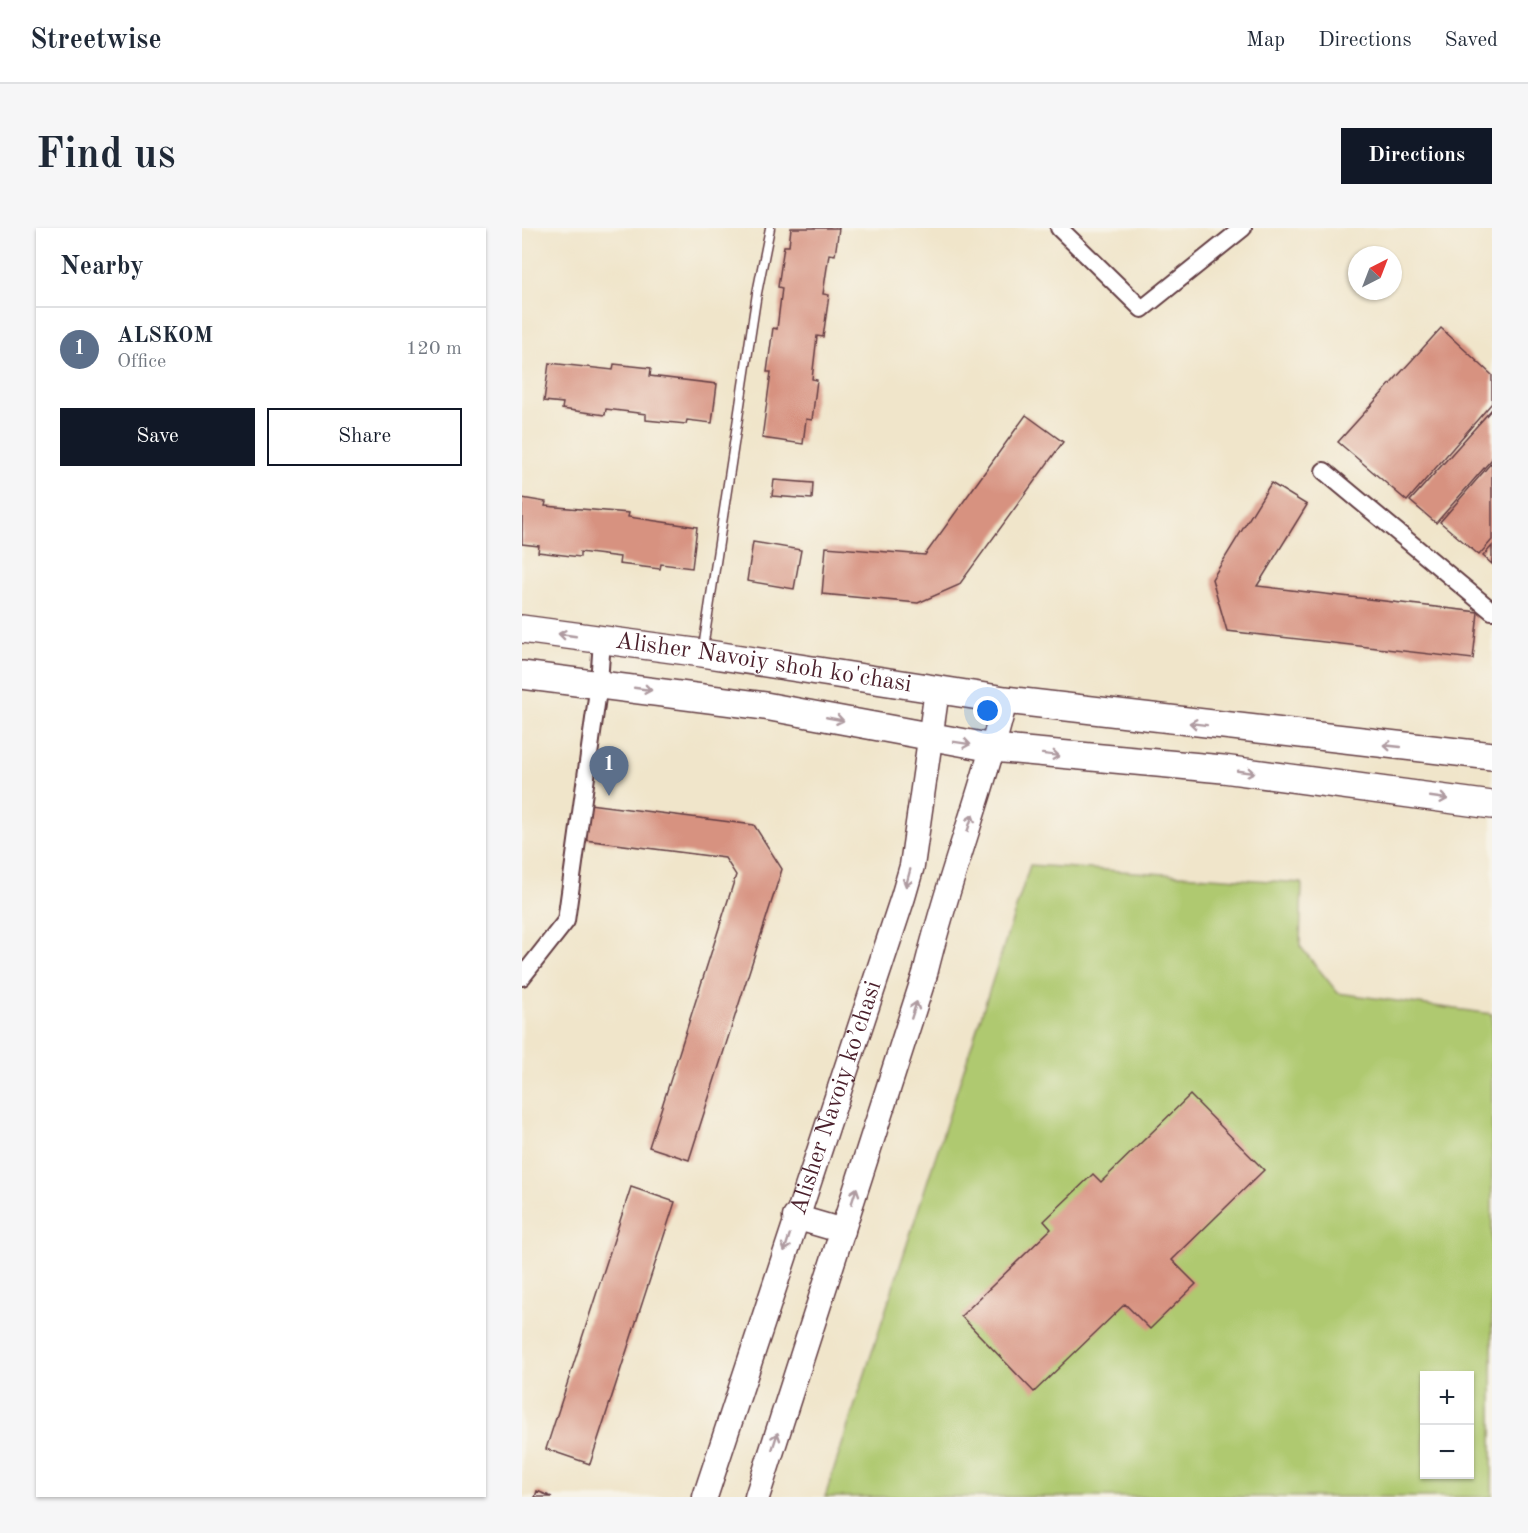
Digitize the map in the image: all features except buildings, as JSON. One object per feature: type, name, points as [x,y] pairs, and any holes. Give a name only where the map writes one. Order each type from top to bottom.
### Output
[{"type":"main road","name":"Alisher Navoiy shoh ko'chasi","points":[[522,629],[702,653],[1005,700],[1492,756]]},
{"type":"main road","name":"Alisher Navoiy shoh ko'chasi","points":[[522,675],[599,683],[765,706],[993,748],[1223,770],[1492,805]]},
{"type":"main road","name":"Alisher Navoiy ko’chasi","points":[[705,1497],[912,866],[937,690]]},
{"type":"main road","name":"Alisher Navoiy ko’chasi","points":[[757,1497],[925,974],[936,930],[993,748],[1005,700]]},
{"type":"main road","points":[[795,1217],[843,1231]]},
{"type":"street","points":[[1059,228],[1142,309],[1243,228]]},
{"type":"street","points":[[1324,471],[1492,611]]},
{"type":"street","points":[[523,974],[566,921],[599,683],[602,640]]},
{"type":"lane","points":[[702,653],[757,293],[770,228]]},
{"type":"green space","points":[[1030,865],[1302,883],[1300,946],[1338,993],[1492,1014],[1492,1497],[825,1497]]},
{"type":"place","name":"ALSKOM","points":[[609,796]]}]
